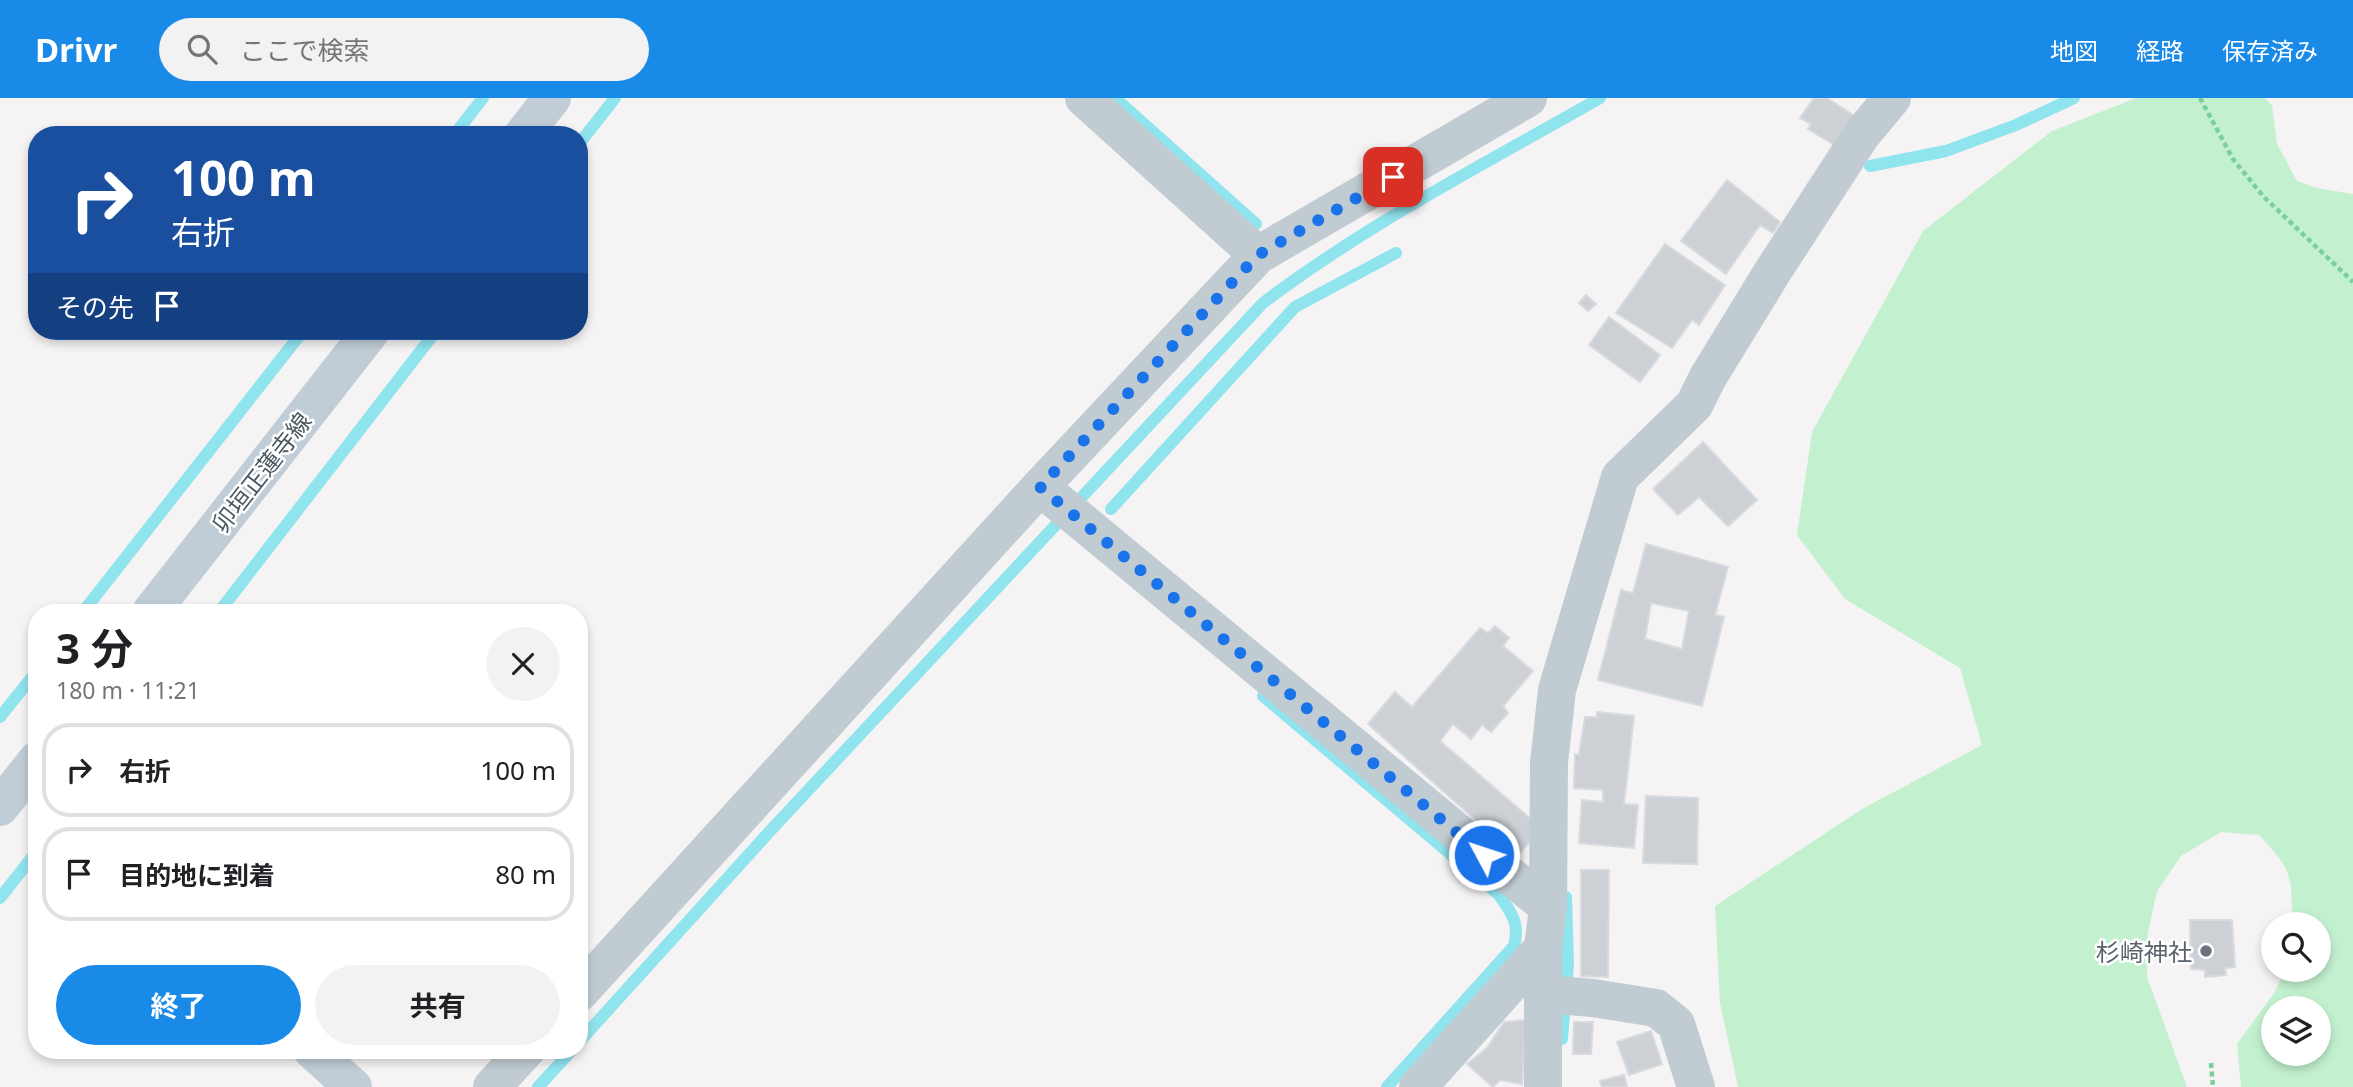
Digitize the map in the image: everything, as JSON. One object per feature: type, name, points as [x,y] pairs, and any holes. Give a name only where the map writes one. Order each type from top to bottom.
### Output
[{"type":"main road","points":[[530,126],[552,98]]},
{"type":"main road","name":"卯垣正蓮寺線","points":[[157,604],[364,340]]},
{"type":"main road","points":[[322,1059],[353,1087]]},
{"type":"street","points":[[1084,98],[1258,255]]},
{"type":"street","points":[[588,983],[1040,487],[1258,255],[1528,98]]},
{"type":"street","points":[[1543,1087],[1543,948],[1548,907],[1549,763],[1557,690],[1619,477],[1693,405],[1773,271],[1862,134],[1892,98]]},
{"type":"street","points":[[1040,487],[1548,907]]},
{"type":"street","points":[[1418,1087],[1543,948]]},
{"type":"street","points":[[1544,994],[1593,998],[1656,1008],[1676,1024],[1696,1087]]},
{"type":"street","points":[[492,1087],[518,1059]]},
{"type":"path","points":[[2200,98],[2233,159],[2263,197],[2353,282]]},
{"type":"path","points":[[2211,1063],[2213,1087]]},
{"type":"green space","points":[[2136,98],[2265,98],[2272,105],[2277,144],[2297,181],[2317,188],[2353,194],[2353,1087],[2241,1087],[2237,1044],[2261,1011],[2261,1066],[2331,1066],[2331,996],[2272,996],[2279,982],[2331,982],[2331,912],[2292,912],[2288,875],[2278,857],[2259,835],[2221,832],[2181,856],[2157,891],[2148,932],[2147,977],[2187,1087],[1738,1087],[1720,1003],[1715,906],[1862,809],[1982,745],[1960,668],[1845,599],[1797,535],[1812,432],[1923,231],[2052,131]]},
{"type":"building","points":[[1814,98],[1827,98],[1856,117],[1836,146],[1808,129],[1811,124],[1800,118]]},
{"type":"building","points":[[1727,180],[1780,222],[1773,233],[1760,225],[1726,274],[1681,241]]},
{"type":"building","points":[[1665,244],[1725,285],[1699,325],[1692,320],[1672,348],[1616,313]]},
{"type":"building","points":[[1586,295],[1596,304],[1588,311],[1579,303]]},
{"type":"building","points":[[1609,317],[1660,355],[1640,382],[1589,345]]},
{"type":"building","points":[[1703,442],[1757,500],[1728,526],[1699,497],[1678,515],[1653,489]]},
{"type":"building","points":[[1646,544],[1728,567],[1715,615],[1724,617],[1702,706],[1598,680],[1621,590],[1633,593]],"holes":[[[1651,603],[1689,611],[1682,649],[1645,639]]]},
{"type":"building","points":[[1495,626],[1509,638],[1503,646],[1533,671],[1503,706],[1508,713],[1491,732],[1482,725],[1471,739],[1453,724],[1440,741],[1531,819],[1532,839],[1517,857],[1368,724],[1395,692],[1412,707],[1480,628],[1488,633]]},
{"type":"building","points":[[1597,712],[1634,716],[1624,804],[1638,805],[1634,848],[1579,843],[1582,800],[1603,802],[1603,790],[1574,788],[1575,754],[1579,755],[1585,717],[1597,717]]},
{"type":"building","points":[[1646,796],[1698,798],[1697,864],[1643,863]]},
{"type":"building","points":[[1581,870],[1609,870],[1608,977],[1581,976]]},
{"type":"building","points":[[2190,920],[2232,920],[2235,967],[2225,968],[2226,975],[2205,977],[2205,970],[2191,969]]},
{"type":"building","points":[[1526,1020],[1522,1084],[1500,1080],[1493,1087],[1467,1064],[1487,1048],[1504,1022]]},
{"type":"building","points":[[1574,1022],[1593,1022],[1591,1054],[1573,1054]]},
{"type":"building","points":[[1651,1031],[1662,1064],[1629,1075],[1617,1042]]},
{"type":"building","points":[[1624,1075],[1627,1087],[1602,1087],[1600,1081]]},
{"type":"waterway","points":[[461,126],[483,98]]},
{"type":"waterway","points":[[588,132],[615,98]]},
{"type":"waterway","points":[[1115,98],[1256,224]]},
{"type":"waterway","points":[[588,1032],[771,830],[1263,303],[1385,221],[1600,98]]},
{"type":"waterway","points":[[1870,166],[1946,151],[2016,125],[2074,98]]},
{"type":"waterway","points":[[1111,509],[1295,307],[1396,253]]},
{"type":"waterway","points":[[89,604],[296,340]]},
{"type":"waterway","points":[[225,604],[429,340]]},
{"type":"waterway","points":[[0,717],[28,682]]},
{"type":"waterway","points":[[1263,696],[1499,895],[1514,919],[1514,946],[1387,1087]]},
{"type":"waterway","points":[[0,898],[28,862]]},
{"type":"waterway","points":[[1562,1039],[1568,964],[1566,897]]},
{"type":"waterway","points":[[538,1087],[564,1059]]},
{"type":"place","name":"杉崎神社","points":[[2206,951]]},
{"type":"route","points":[[1393,177],[1258,255],[1040,487],[1484,855]]}]
